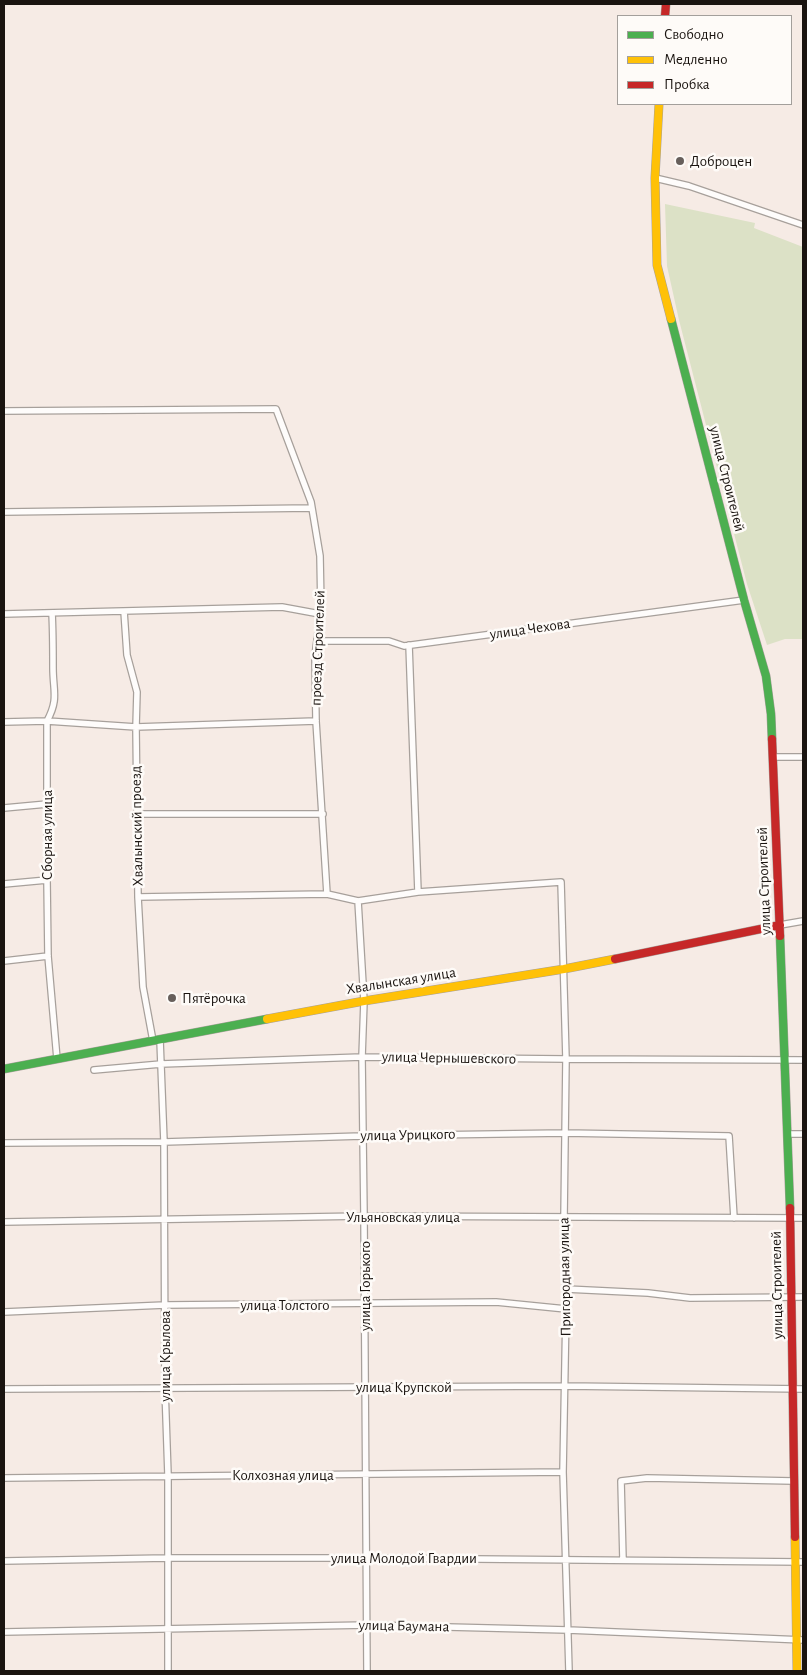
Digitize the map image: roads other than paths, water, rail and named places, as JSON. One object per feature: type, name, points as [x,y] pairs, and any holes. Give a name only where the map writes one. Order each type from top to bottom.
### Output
[{"type":"street","name":"улица Строителей","points":[[660,105],[655,178],[657,265],[744,600],[766,676],[772,714],[790,1218],[794,1562],[800,1640],[796,1671]]},
{"type":"street","points":[[655,178],[689,186],[803,225]]},
{"type":"street","name":"проезд Строителей","points":[[4,411],[276,409],[311,502],[320,556],[320,614],[315,656],[316,721],[327,894]]},
{"type":"street","points":[[4,512],[312,508]]},
{"type":"street","name":"улица Чехова","points":[[317,641],[389,641],[404,646],[744,600]]},
{"type":"street","points":[[4,614],[282,607],[320,614]]},
{"type":"street","name":"Хвалынский проезд","points":[[124,611],[127,655],[137,692],[138,897],[143,987],[157,1041]]},
{"type":"street","name":"Сборная улица","points":[[52,613],[55,701],[47,721],[46,880],[48,956],[57,1059]]},
{"type":"street","points":[[138,897],[327,894],[358,902],[418,892],[409,645]]},
{"type":"street","points":[[4,722],[47,721],[136,727],[316,721]]},
{"type":"street","points":[[773,757],[803,757]]},
{"type":"street","points":[[4,808],[47,804]]},
{"type":"street","points":[[137,814],[322,814]]},
{"type":"street","points":[[4,884],[46,880]]},
{"type":"street","name":"Пригородная улица","points":[[418,892],[561,882],[566,1059],[564,1218],[566,1309],[563,1472],[569,1671]]},
{"type":"street","name":"улица Горького","points":[[358,902],[364,1001],[362,1136],[368,1671]]},
{"type":"street","name":"Хвалынская улица","points":[[4,1069],[364,1001],[564,969],[803,920]]},
{"type":"street","points":[[4,961],[48,956]]},
{"type":"street","name":"улица Крылова","points":[[157,1041],[161,1064],[164,1142],[168,1671]]},
{"type":"street","name":"улица Чернышевского","points":[[94,1070],[161,1064],[362,1057],[803,1060]]},
{"type":"street","name":"улица Урицкого","points":[[4,1143],[164,1142],[362,1136],[565,1133],[729,1136],[734,1218]]},
{"type":"street","points":[[786,1134],[803,1134]]},
{"type":"street","name":"Ульяновская улица","points":[[4,1222],[364,1216],[803,1218]]},
{"type":"street","points":[[566,1289],[648,1293],[690,1298],[803,1297]]},
{"type":"street","name":"улица Толстого","points":[[4,1312],[165,1305],[496,1302],[566,1309]]},
{"type":"street","name":"улица Крупской","points":[[4,1389],[565,1386],[803,1389]]},
{"type":"street","name":"Колхозная улица","points":[[4,1478],[563,1472]]},
{"type":"street","points":[[623,1560],[621,1481],[646,1478],[793,1481]]},
{"type":"street","name":"улица Молодой Гвардии","points":[[4,1561],[167,1558],[367,1558],[803,1562]]},
{"type":"street","name":"улица Баумана","points":[[4,1632],[367,1625],[568,1630],[800,1640]]},
{"type":"place","name":"Доброцен","points":[[680,161]]},
{"type":"place","name":"Пятёрочка","points":[[172,998]]}]
